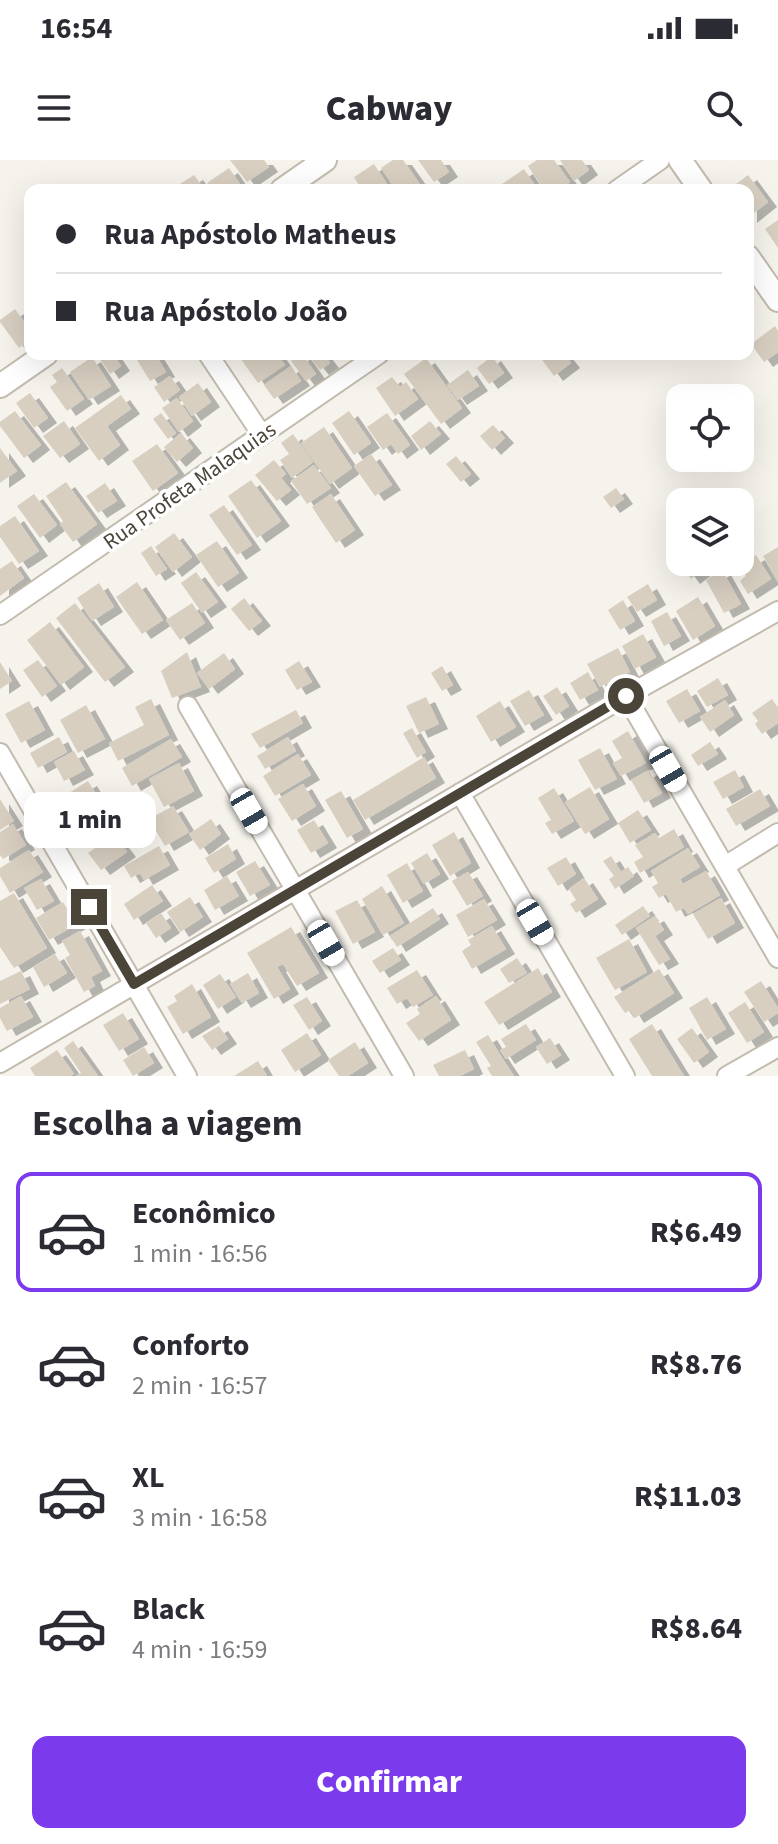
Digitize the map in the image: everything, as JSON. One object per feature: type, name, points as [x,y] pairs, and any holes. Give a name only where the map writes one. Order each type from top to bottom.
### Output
[{"type":"street","points":[[291,184],[325,160]]},
{"type":"street","points":[[626,184],[660,160]]},
{"type":"street","points":[[680,160],[697,184]]},
{"type":"street","points":[[754,266],[778,300]]},
{"type":"street","points":[[0,386],[37,360]]},
{"type":"street","points":[[212,360],[262,435]]},
{"type":"street","name":"Rua Profeta Malaquias","points":[[0,615],[370,360]]},
{"type":"street","points":[[0,1063],[626,696],[778,611]]},
{"type":"street","points":[[626,696],[778,958]]},
{"type":"street","points":[[188,706],[404,1076]]},
{"type":"street","points":[[0,753],[187,1076]]},
{"type":"street","points":[[460,793],[625,1076]]},
{"type":"street","points":[[725,866],[778,833]]},
{"type":"street","points":[[727,1076],[778,1047]]},
{"type":"building","points":[[230,160],[264,160],[269,167],[247,182]]},
{"type":"building","points":[[393,160],[403,160],[420,184],[392,184],[381,168]]},
{"type":"building","points":[[418,160],[441,160],[449,172],[434,182]]},
{"type":"building","points":[[537,160],[554,160],[570,182],[540,184],[528,166]]},
{"type":"building","points":[[560,160],[582,160],[589,170],[574,181]]},
{"type":"building","points":[[374,164],[387,184],[358,184],[354,177]]},
{"type":"building","points":[[229,168],[240,184],[208,184]]},
{"type":"building","points":[[524,169],[534,184],[502,184]]},
{"type":"building","points":[[194,175],[201,184],[180,184]]},
{"type":"building","points":[[748,175],[768,202],[754,213],[754,184],[736,184]]},
{"type":"building","points":[[778,220],[778,248],[765,229]]},
{"type":"building","points":[[15,309],[24,322],[24,344],[19,348],[0,320]]},
{"type":"building","points":[[775,326],[778,331],[778,352],[764,362],[754,348],[754,342]]},
{"type":"building","points":[[88,360],[94,360],[111,386],[89,400],[70,372]]},
{"type":"building","points":[[101,360],[117,360],[121,366],[110,374]]},
{"type":"building","points":[[137,360],[159,360],[166,372],[150,381]]},
{"type":"building","points":[[241,360],[281,360],[285,365],[258,383]]},
{"type":"building","points":[[306,360],[316,374],[306,381],[291,361]]},
{"type":"building","points":[[312,360],[328,360],[330,363],[320,370]]},
{"type":"building","points":[[427,360],[462,408],[441,424],[404,374]]},
{"type":"building","points":[[487,360],[495,360],[504,373],[489,384],[477,368]]},
{"type":"building","points":[[542,360],[569,360],[571,363],[554,376]]},
{"type":"building","points":[[291,366],[301,381],[274,399],[264,385]]},
{"type":"building","points":[[62,368],[84,399],[67,411],[50,387],[57,382],[52,375]]},
{"type":"building","points":[[468,370],[479,386],[458,400],[447,385]]},
{"type":"building","points":[[170,376],[180,390],[164,402],[154,387]]},
{"type":"building","points":[[392,377],[400,387],[406,382],[418,399],[395,416],[376,388]]},
{"type":"building","points":[[198,383],[211,402],[192,416],[179,397]]},
{"type":"building","points":[[30,393],[48,418],[34,428],[16,403]]},
{"type":"building","points":[[121,395],[131,409],[107,426],[120,445],[99,461],[75,428]]},
{"type":"building","points":[[177,398],[193,421],[179,432],[162,408]]},
{"type":"building","points":[[15,411],[41,445],[24,458],[0,426],[0,422]]},
{"type":"building","points":[[349,411],[371,443],[354,455],[332,423]]},
{"type":"building","points":[[161,413],[176,433],[168,439],[153,419]]},
{"type":"building","points":[[387,413],[410,445],[398,454],[391,444],[383,450],[367,427]]},
{"type":"building","points":[[64,421],[80,444],[60,458],[43,436]]},
{"type":"building","points":[[430,421],[441,434],[421,450],[411,436]]},
{"type":"building","points":[[493,425],[505,438],[492,450],[480,436]]},
{"type":"building","points":[[324,427],[352,468],[330,484],[301,443]]},
{"type":"building","points":[[181,433],[193,448],[177,462],[164,447]]},
{"type":"building","points":[[293,434],[313,462],[292,478],[280,460],[289,454],[281,443]]},
{"type":"building","points":[[157,444],[178,473],[153,491],[132,461]]},
{"type":"building","points":[[0,448],[17,471],[0,483]]},
{"type":"building","points":[[371,454],[392,485],[375,496],[354,466]]},
{"type":"building","points":[[456,456],[471,474],[461,482],[446,464]]},
{"type":"building","points":[[274,460],[286,474],[281,478],[291,490],[277,501],[255,475]]},
{"type":"building","points":[[314,465],[331,488],[307,504],[291,481]]},
{"type":"building","points":[[251,480],[281,521],[257,538],[228,496]]},
{"type":"building","points":[[66,482],[97,524],[73,542],[46,496]]},
{"type":"building","points":[[105,483],[117,501],[98,513],[86,496]]},
{"type":"building","points":[[616,488],[624,499],[611,508],[603,497]]},
{"type":"building","points":[[34,494],[57,525],[40,538],[17,506]]},
{"type":"building","points":[[331,494],[355,530],[336,543],[312,507]]},
{"type":"building","points":[[224,505],[252,545],[237,555],[209,515]]},
{"type":"building","points":[[15,516],[39,551],[19,564],[0,537],[0,526]]},
{"type":"building","points":[[174,533],[192,557],[173,572],[155,547]]},
{"type":"building","points":[[217,541],[239,573],[218,587],[196,555]]},
{"type":"building","points":[[151,546],[167,569],[156,576],[141,553]]},
{"type":"building","points":[[778,547],[778,582],[763,556]]},
{"type":"building","points":[[754,556],[771,579],[748,594],[740,581],[746,576],[754,576]]},
{"type":"building","points":[[12,561],[24,578],[0,596],[0,569]]},
{"type":"building","points":[[196,572],[218,602],[202,613],[181,583]]},
{"type":"building","points":[[712,576],[725,576],[741,604],[724,613],[706,580]]},
{"type":"building","points":[[137,582],[163,620],[142,634],[116,597]]},
{"type":"building","points":[[99,583],[114,607],[92,621],[77,598]]},
{"type":"building","points":[[648,584],[657,600],[637,612],[627,597]]},
{"type":"building","points":[[698,597],[715,626],[693,640],[676,611]]},
{"type":"building","points":[[244,598],[262,621],[249,631],[231,609]]},
{"type":"building","points":[[623,600],[635,621],[620,630],[608,610]]},
{"type":"building","points":[[75,603],[125,667],[105,682],[56,618]]},
{"type":"building","points":[[192,603],[205,623],[180,640],[166,620]]},
{"type":"building","points":[[667,612],[681,636],[664,646],[651,621]]},
{"type":"building","points":[[50,622],[84,667],[61,685],[27,640]]},
{"type":"building","points":[[643,634],[656,657],[635,669],[622,646]]},
{"type":"building","points":[[618,648],[630,672],[600,687],[587,664]]},
{"type":"building","points":[[187,652],[201,687],[172,698],[161,671]]},
{"type":"building","points":[[224,653],[235,669],[209,689],[197,673]]},
{"type":"building","points":[[38,660],[57,686],[42,697],[23,670]]},
{"type":"building","points":[[299,661],[312,682],[297,690],[285,670]]},
{"type":"building","points":[[0,662],[12,681],[0,689]]},
{"type":"building","points":[[442,666],[453,685],[442,691],[431,673]]},
{"type":"building","points":[[588,672],[598,690],[580,700],[570,683]]},
{"type":"building","points":[[718,678],[728,695],[707,707],[697,691]]},
{"type":"building","points":[[557,687],[569,706],[556,715],[543,696]]},
{"type":"building","points":[[687,689],[700,711],[679,723],[666,701]]},
{"type":"building","points":[[529,690],[544,715],[525,726],[510,701]]},
{"type":"building","points":[[426,697],[439,724],[419,733],[406,706]]},
{"type":"building","points":[[151,699],[169,735],[118,761],[109,743],[144,725],[135,707]]},
{"type":"building","points":[[772,699],[778,708],[778,723],[762,734],[752,713]]},
{"type":"building","points":[[725,700],[734,715],[710,732],[700,717]]},
{"type":"building","points":[[29,701],[45,730],[21,743],[5,714]]},
{"type":"building","points":[[500,701],[516,727],[491,742],[476,716]]},
{"type":"building","points":[[86,705],[105,739],[78,753],[60,720]]},
{"type":"building","points":[[296,710],[303,723],[260,748],[251,734]]},
{"type":"building","points":[[412,728],[426,752],[417,758],[403,733]]},
{"type":"building","points":[[628,731],[646,763],[621,776],[613,763],[622,758],[612,741]]},
{"type":"building","points":[[59,737],[67,752],[38,768],[30,753]]},
{"type":"building","points":[[288,737],[296,751],[265,769],[257,756]]},
{"type":"building","points":[[171,739],[182,757],[132,786],[122,768]]},
{"type":"building","points":[[710,742],[718,754],[698,766],[691,755]]},
{"type":"building","points":[[600,748],[617,779],[595,790],[578,760]]},
{"type":"building","points":[[74,751],[85,770],[64,781],[54,762]]},
{"type":"building","points":[[298,754],[311,775],[275,796],[263,776]]},
{"type":"building","points":[[424,757],[436,778],[365,820],[353,800]]},
{"type":"building","points":[[179,763],[194,791],[164,807],[149,779]]},
{"type":"building","points":[[649,770],[662,793],[644,803],[631,780]]},
{"type":"building","points":[[735,770],[744,787],[723,799],[713,782]]},
{"type":"building","points":[[88,781],[102,804],[75,821],[61,798]]},
{"type":"building","points":[[303,784],[316,806],[292,821],[278,799]]},
{"type":"building","points":[[590,787],[609,819],[585,834],[565,802]]},
{"type":"building","points":[[554,788],[574,821],[552,834],[545,823],[551,820],[538,798]]},
{"type":"building","points":[[760,789],[770,806],[736,826],[726,809]]},
{"type":"building","points":[[341,791],[363,829],[347,838],[325,800]]},
{"type":"building","points":[[0,799],[14,821],[0,830]]},
{"type":"building","points":[[173,806],[189,832],[165,846],[149,819]]},
{"type":"building","points":[[638,810],[651,830],[630,843],[618,823]]},
{"type":"building","points":[[211,819],[221,834],[200,850],[189,834]]},
{"type":"building","points":[[314,820],[328,843],[311,853],[297,830]]},
{"type":"building","points":[[13,824],[26,845],[3,859],[0,855],[0,832]]},
{"type":"building","points":[[674,829],[684,847],[640,873],[634,862],[643,857],[635,845],[655,833],[659,838]]},
{"type":"building","points":[[454,832],[471,863],[450,876],[432,845]]},
{"type":"building","points":[[114,835],[127,852],[101,870],[88,853]]},
{"type":"building","points":[[228,844],[236,859],[214,873],[205,858]]},
{"type":"building","points":[[159,846],[170,865],[144,880],[140,873],[131,878],[124,866]]},
{"type":"building","points":[[688,848],[700,867],[680,879],[683,884],[706,871],[720,895],[688,914],[684,908],[676,912],[666,894],[659,898],[652,887],[658,883],[651,871]]},
{"type":"building","points":[[29,850],[43,872],[10,893],[0,876],[0,868]]},
{"type":"building","points":[[427,853],[440,874],[424,884],[411,863]]},
{"type":"building","points":[[611,856],[621,872],[628,867],[634,876],[615,889],[609,879],[614,876],[603,861]]},
{"type":"building","points":[[566,857],[576,874],[558,886],[547,868]]},
{"type":"building","points":[[255,861],[270,885],[250,896],[236,872]]},
{"type":"building","points":[[407,863],[423,891],[403,903],[387,875]]},
{"type":"building","points":[[468,872],[483,896],[467,906],[452,881]]},
{"type":"building","points":[[227,876],[239,896],[215,910],[204,890]]},
{"type":"building","points":[[584,878],[598,899],[576,913],[570,904],[576,900],[569,889]]},
{"type":"building","points":[[41,879],[54,901],[37,910],[24,888]]},
{"type":"building","points":[[152,885],[163,901],[134,920],[124,904]]},
{"type":"building","points":[[382,886],[404,923],[383,935],[362,899]]},
{"type":"building","points":[[14,893],[47,948],[14,968],[0,947],[0,901]]},
{"type":"building","points":[[190,897],[203,917],[180,932],[167,912]]},
{"type":"building","points":[[721,898],[735,923],[708,939],[693,914]]},
{"type":"building","points":[[484,899],[497,920],[468,937],[456,915]]},
{"type":"building","points":[[357,900],[375,932],[353,944],[335,911]]},
{"type":"building","points":[[63,902],[77,924],[49,940],[36,918]]},
{"type":"building","points":[[643,906],[650,916],[622,935],[615,925]]},
{"type":"building","points":[[433,908],[440,919],[397,947],[390,936]]},
{"type":"building","points":[[161,913],[171,928],[156,938],[146,923]]},
{"type":"building","points":[[655,916],[664,930],[655,936],[670,959],[659,965],[636,928]]},
{"type":"building","points":[[492,926],[506,949],[472,969],[462,951],[471,945],[468,940]]},
{"type":"building","points":[[291,927],[319,973],[297,986],[283,964],[277,967],[290,989],[274,999],[247,953]]},
{"type":"building","points":[[80,931],[102,971],[91,977],[95,986],[84,992],[65,958],[70,955],[62,941]]},
{"type":"building","points":[[629,939],[647,972],[615,990],[596,958]]},
{"type":"building","points":[[393,948],[401,960],[380,973],[372,961]]},
{"type":"building","points":[[55,954],[67,973],[44,987],[33,967]]},
{"type":"building","points":[[517,958],[527,973],[509,983],[500,969]]},
{"type":"building","points":[[538,968],[552,992],[499,1025],[484,1002]]},
{"type":"building","points":[[659,969],[674,993],[635,1018],[630,1010],[625,1013],[614,997]]},
{"type":"building","points":[[417,970],[433,995],[413,1007],[407,998],[397,1004],[387,988]]},
{"type":"building","points":[[21,971],[30,989],[0,1004],[0,981]]},
{"type":"building","points":[[248,973],[259,993],[242,1003],[230,984]]},
{"type":"building","points":[[220,974],[236,997],[218,1009],[203,985]]},
{"type":"building","points":[[761,981],[778,1008],[778,1013],[764,1022],[744,992]]},
{"type":"building","points":[[192,984],[211,1017],[183,1034],[167,1007],[177,1001],[174,996]]},
{"type":"building","points":[[21,996],[33,1017],[7,1031],[0,1018],[0,1008]]},
{"type":"building","points":[[436,996],[451,1020],[419,1041],[406,1023],[420,1014],[417,1009]]},
{"type":"building","points":[[307,997],[322,1021],[309,1030],[293,1005]]},
{"type":"building","points":[[707,997],[726,1029],[707,1040],[689,1008]]},
{"type":"building","points":[[745,1002],[764,1032],[747,1043],[728,1013]]},
{"type":"building","points":[[123,1013],[139,1039],[119,1051],[103,1025]]},
{"type":"building","points":[[526,1024],[536,1040],[506,1059],[500,1050],[506,1047],[501,1039]]},
{"type":"building","points":[[652,1024],[684,1076],[652,1076],[629,1039]]},
{"type":"building","points":[[219,1026],[228,1039],[212,1050],[202,1036]]},
{"type":"building","points":[[692,1028],[709,1052],[694,1063],[677,1039]]},
{"type":"building","points":[[307,1033],[321,1055],[295,1072],[281,1050]]},
{"type":"building","points":[[488,1035],[514,1076],[492,1076],[487,1068],[491,1066],[476,1042]]},
{"type":"building","points":[[550,1038],[561,1055],[547,1064],[536,1047]]},
{"type":"building","points":[[73,1041],[98,1076],[76,1076],[81,1073],[64,1048]]},
{"type":"building","points":[[355,1042],[368,1063],[348,1076],[339,1076],[328,1060]]},
{"type":"building","points":[[144,1047],[154,1063],[133,1076],[123,1060]]},
{"type":"building","points":[[57,1050],[74,1074],[35,1076],[30,1068]]},
{"type":"building","points":[[465,1050],[474,1069],[460,1076],[439,1076],[433,1065]]},
{"type":"building","points":[[258,1061],[267,1076],[234,1076]]},
{"type":"route","points":[[89,907],[134,984],[626,696]]}]
